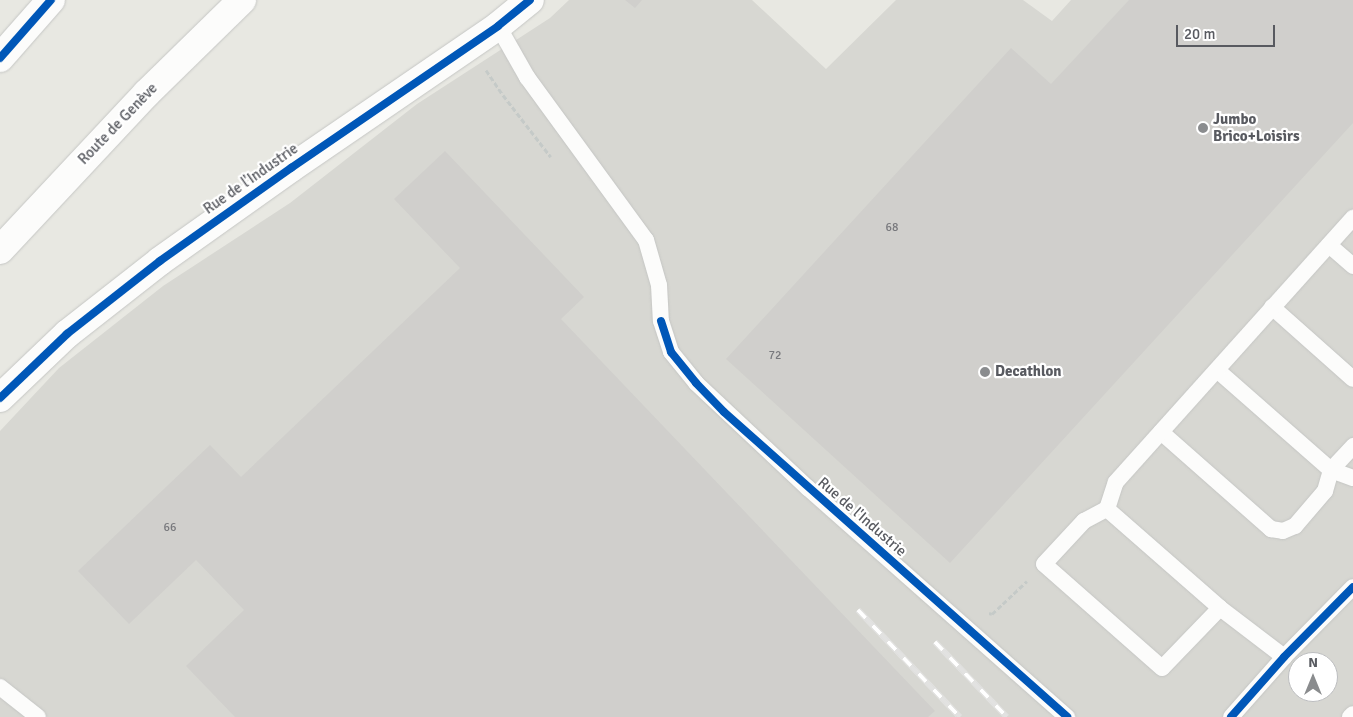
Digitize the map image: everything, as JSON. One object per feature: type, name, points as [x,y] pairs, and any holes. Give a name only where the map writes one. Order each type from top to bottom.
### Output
[{"type":"street","points":[[0,58],[51,0]]},
{"type":"street","name":"Route de Genève","points":[[0,250],[147,93],[242,0]]},
{"type":"street","name":"Rue de l'Industrie","points":[[0,398],[67,334],[160,261],[291,168],[498,26],[530,0]]},
{"type":"lane","name":"Rue de l'Industrie","points":[[498,26],[527,77],[646,240],[659,285],[661,321],[671,352],[696,384],[808,488],[1067,717]]},
{"type":"lane","points":[[1220,608],[1162,668],[1044,564],[1084,521],[1107,509],[1116,482],[1353,218]]},
{"type":"lane","points":[[1329,245],[1353,266]]},
{"type":"lane","points":[[1272,308],[1353,379]]},
{"type":"lane","points":[[1217,370],[1331,470],[1353,478]]},
{"type":"lane","points":[[1161,432],[1271,529],[1283,531],[1294,526],[1325,491],[1331,470],[1353,446]]},
{"type":"lane","points":[[1107,509],[1220,608],[1284,657]]},
{"type":"lane","points":[[1231,717],[1284,657],[1353,587]]},
{"type":"lane","points":[[0,687],[38,717]]},
{"type":"lane","points":[[1350,717],[1353,714]]},
{"type":"path","points":[[986,612],[992,614],[1044,564]]},
{"type":"shaded area","points":[[569,0],[752,0],[826,69],[896,0],[1023,0],[1052,21],[1071,0],[1353,0],[1353,717],[0,717],[0,431],[59,368],[163,286],[290,203],[417,104],[550,18]]},
{"type":"building","points":[[625,0],[642,0],[635,8]]},
{"type":"building","points":[[1129,0],[1353,0],[1353,123],[950,563],[726,359],[1011,48],[1051,84]]},
{"type":"building","points":[[445,151],[584,297],[561,319],[935,711],[928,717],[235,717],[186,666],[244,610],[196,560],[129,624],[78,571],[210,445],[241,477],[460,268],[394,199]]},
{"type":"railway","points":[[858,610],[960,717]]},
{"type":"railway","points":[[935,642],[1007,717]]},
{"type":"cycle path","points":[[0,58],[51,0]]},
{"type":"cycle path","points":[[0,398],[67,334],[160,261],[291,168],[498,26],[530,0]]},
{"type":"cycle path","points":[[661,321],[671,352],[696,383],[724,412],[1067,717]]},
{"type":"cycle path","points":[[1231,717],[1284,657],[1353,587]]},
{"type":"place","name":"Jumbo Brico+Loisirs","points":[[1203,128]]},
{"type":"place","name":"Decathlon","points":[[985,372]]}]
